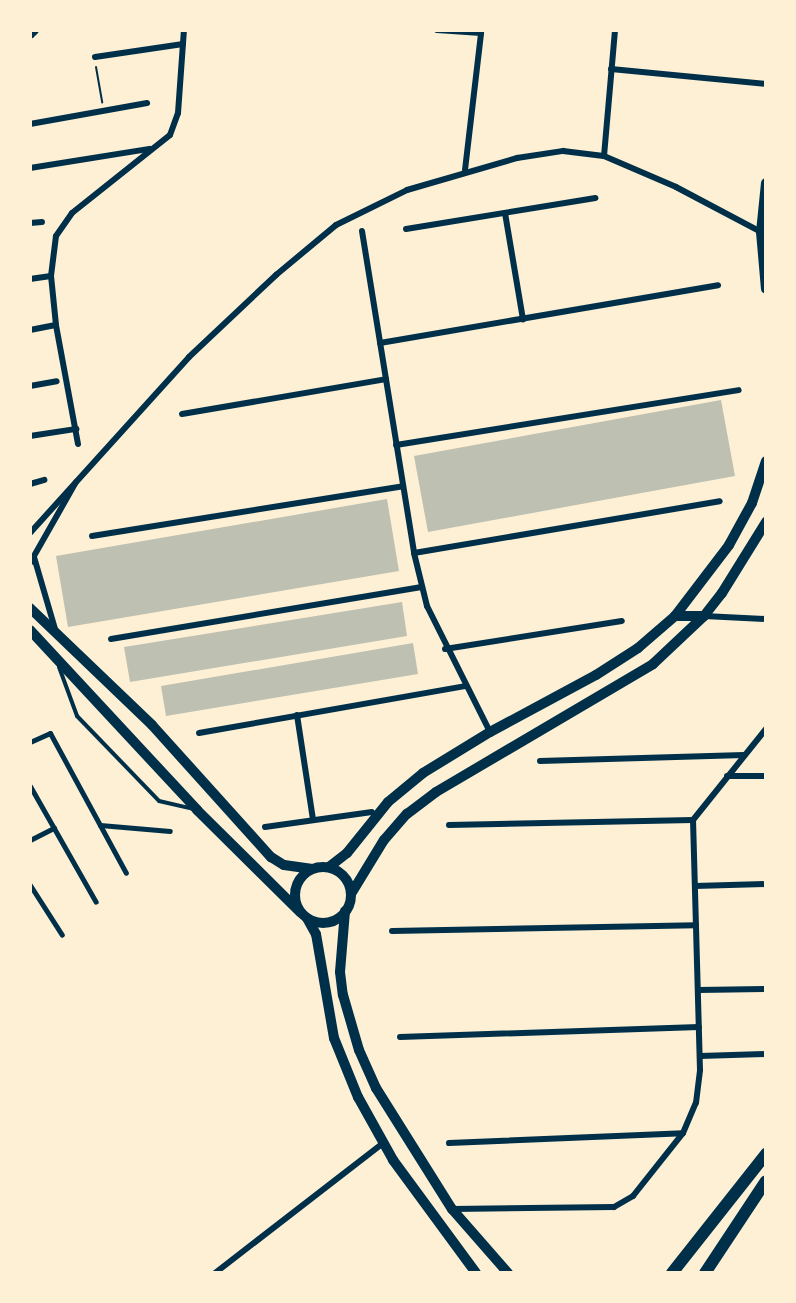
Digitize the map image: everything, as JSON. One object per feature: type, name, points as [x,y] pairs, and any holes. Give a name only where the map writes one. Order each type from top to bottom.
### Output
[{"type":"highway","points":[[672,1273],[766,1154]]},
{"type":"highway","points":[[705,1273],[766,1181]]},
{"type":"main road","points":[[30,34],[34,30]]},
{"type":"main road","points":[[766,183],[763,232],[766,289]]},
{"type":"main road","points":[[30,608],[152,725],[271,857],[284,865],[311,869],[329,867],[347,853],[388,802],[423,773],[490,732],[596,675],[638,648],[675,615],[729,545],[752,503],[766,461]]},
{"type":"main road","points":[[508,1273],[452,1209],[387,1108],[359,1050],[340,972],[345,911],[364,867],[407,814],[462,774],[606,695],[653,664],[704,616],[747,557],[766,522]]},
{"type":"main road","points":[[675,615],[704,616]]},
{"type":"main road","points":[[30,630],[52,649],[197,810],[304,915],[331,921],[345,911]]},
{"type":"main road","points":[[329,867],[344,877],[351,894]]},
{"type":"main road","points":[[311,869],[295,889],[304,915],[316,934],[334,1038],[358,1097],[383,1143],[434,1221],[476,1273]]},
{"type":"main road","points":[[434,1221],[452,1209]]},
{"type":"street","points":[[78,444],[56,325],[51,276],[56,236],[62,224],[149,149],[170,135],[175,125],[184,30]]},
{"type":"street","points":[[437,30],[483,32],[465,170]]},
{"type":"street","points":[[604,156],[615,30]]},
{"type":"street","points":[[95,57],[183,44]]},
{"type":"street","points":[[611,69],[766,84]]},
{"type":"street","points":[[30,124],[147,103]]},
{"type":"street","points":[[30,168],[149,149]]},
{"type":"street","points":[[30,533],[82,471],[189,357],[336,225],[407,190],[465,170],[563,151],[604,156],[676,187],[763,232]]},
{"type":"street","points":[[406,229],[595,198]]},
{"type":"street","points":[[505,213],[523,319]]},
{"type":"street","points":[[30,224],[42,222]]},
{"type":"street","points":[[362,231],[414,553],[422,587],[445,649],[490,732]]},
{"type":"street","points":[[30,279],[51,276]]},
{"type":"street","points":[[380,343],[718,285]]},
{"type":"street","points":[[30,330],[56,325]]},
{"type":"street","points":[[182,414],[386,379]]},
{"type":"street","points":[[30,386],[57,381]]},
{"type":"street","points":[[396,445],[739,390]]},
{"type":"street","points":[[30,436],[75,429]]},
{"type":"street","points":[[55,630],[32,560],[82,471]]},
{"type":"street","points":[[30,484],[44,480]]},
{"type":"street","points":[[92,536],[403,486]]},
{"type":"street","points":[[414,553],[720,501]]},
{"type":"street","points":[[111,639],[422,587]]},
{"type":"street","points":[[704,616],[766,620]]},
{"type":"street","points":[[445,649],[622,621]]},
{"type":"street","points":[[199,733],[465,686]]},
{"type":"street","points":[[297,716],[313,820]]},
{"type":"street","points":[[452,1209],[614,1207],[633,1196],[683,1134],[696,1103],[700,1056],[693,820],[766,729]]},
{"type":"street","points":[[30,742],[50,733],[126,873]]},
{"type":"street","points":[[540,761],[744,755]]},
{"type":"street","points":[[727,776],[766,776]]},
{"type":"street","points":[[30,786],[96,902]]},
{"type":"street","points":[[265,827],[372,812]]},
{"type":"street","points":[[449,825],[693,820]]},
{"type":"street","points":[[100,825],[170,831]]},
{"type":"street","points":[[30,840],[54,828]]},
{"type":"street","points":[[695,886],[766,884]]},
{"type":"street","points":[[30,885],[32,894],[62,935]]},
{"type":"street","points":[[392,931],[696,925]]},
{"type":"street","points":[[698,990],[766,989]]},
{"type":"street","points":[[400,1037],[699,1027]]},
{"type":"street","points":[[700,1056],[766,1054]]},
{"type":"street","points":[[449,1143],[683,1134]]},
{"type":"street","points":[[215,1273],[383,1143]]},
{"type":"lane","points":[[52,649],[77,716],[159,801],[197,810]]},
{"type":"path","points":[[95,57],[103,111]]},
{"type":"building","points":[[721,400],[735,476],[428,532],[414,456]]},
{"type":"building","points":[[387,499],[399,571],[68,627],[56,556]]},
{"type":"building","points":[[402,602],[407,636],[130,682],[124,647]]},
{"type":"building","points":[[413,643],[418,674],[166,716],[161,686]]}]
